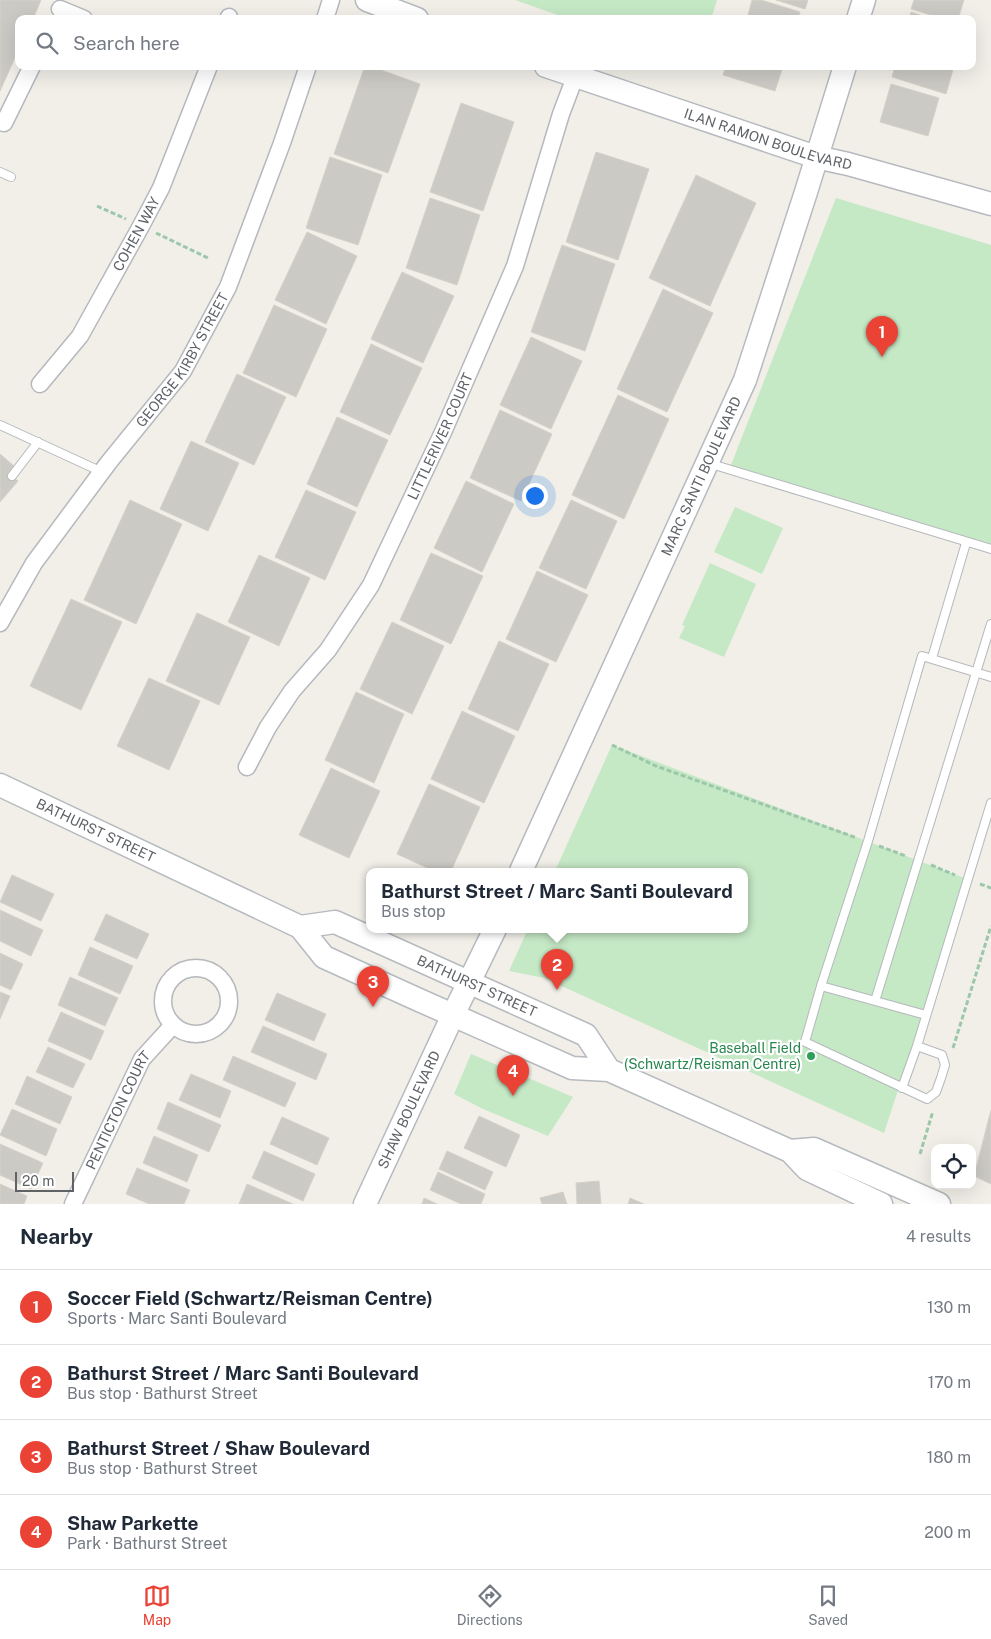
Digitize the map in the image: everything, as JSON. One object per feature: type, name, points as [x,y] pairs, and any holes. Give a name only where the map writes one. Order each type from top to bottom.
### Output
[{"type":"street","points":[[326,15],[331,0]]},
{"type":"street","points":[[367,0],[406,15]]},
{"type":"street","points":[[859,15],[864,0]]},
{"type":"street","points":[[60,9],[74,15]]},
{"type":"street","points":[[4,123],[30,70]]},
{"type":"street","name":"COHEN WAY","points":[[40,384],[80,336],[161,188],[204,70]]},
{"type":"street","name":"GEORGE KIRBY STREET","points":[[0,623],[34,563],[102,472],[183,372],[228,287],[282,143],[307,70]]},
{"type":"street","name":"ILAN RAMON BOULEVARD","points":[[557,70],[816,157],[848,164],[991,204]]},
{"type":"street","name":"MARC SANTI BOULEVARD","points":[[522,868],[745,380],[816,157],[828,125],[843,70]]},
{"type":"street","name":"LITTLERIVER COURT","points":[[247,767],[268,727],[292,691],[328,650],[371,585],[444,430],[515,266],[561,114],[575,77]]},
{"type":"street","name":"BATHURST STREET","points":[[0,785],[300,927],[324,957],[572,1068],[609,1070],[790,1151],[807,1169],[881,1204]]},
{"type":"street","name":"BATHURST STREET","points":[[300,927],[335,922],[586,1035],[609,1070]]},
{"type":"street","points":[[470,982],[493,933]]},
{"type":"street","points":[[192,968],[203,968],[222,980],[227,989],[229,1000],[228,1011],[223,1021],[204,1033],[194,1034],[183,1032],[173,1026],[163,1006],[165,991],[173,977],[182,971],[192,968]]},
{"type":"street","name":"SHAW BOULEVARD","points":[[365,1204],[470,982]]},
{"type":"street","name":"PENTICTON COURT","points":[[73,1204],[142,1059],[173,1026]]},
{"type":"street","name":"BATHURST STREET","points":[[790,1151],[814,1149],[939,1204]]},
{"type":"lane","points":[[0,172],[11,177]]},
{"type":"lane","points":[[0,425],[102,472]]},
{"type":"lane","points":[[12,476],[38,442]]},
{"type":"lane","points":[[708,463],[966,543],[991,549]]},
{"type":"lane","points":[[932,658],[966,543]]},
{"type":"lane","points":[[876,1001],[991,624]]},
{"type":"lane","points":[[917,1046],[942,1055],[945,1065],[936,1092],[927,1098],[804,1042],[868,842],[922,656],[991,677]]},
{"type":"lane","points":[[902,1088],[917,1046],[991,803]]},
{"type":"lane","points":[[821,986],[926,1015]]},
{"type":"path","points":[[97,206],[210,259]]},
{"type":"path","points":[[612,745],[656,766],[991,888]]},
{"type":"path","points":[[953,1049],[991,926]]},
{"type":"path","points":[[920,1154],[935,1106]]},
{"type":"green space","points":[[515,0],[717,0],[712,15],[558,15]]},
{"type":"green space","points":[[836,198],[991,245],[991,544],[729,470]]},
{"type":"green space","points":[[735,507],[783,528],[762,574],[714,552]]},
{"type":"green space","points":[[710,563],[756,584],[724,657],[679,638],[685,626],[682,625]]},
{"type":"green space","name":"Baseball Field (Schwartz/Reisman Centre)","points":[[612,745],[967,879],[884,1133],[544,978],[509,971],[526,933],[748,933],[748,868],[556,868]]},
{"type":"green space","points":[[471,1054],[573,1097],[548,1136],[483,1109],[454,1094]]},
{"type":"building","points":[[0,0],[41,0],[35,15],[15,15],[15,58],[0,91]]},
{"type":"building","points":[[752,0],[761,0],[800,12],[799,15],[748,15]]},
{"type":"building","points":[[776,0],[808,0],[805,9]]},
{"type":"building","points":[[914,0],[964,0],[959,15],[931,15],[911,9]]},
{"type":"building","points":[[364,70],[381,70],[420,84],[388,173],[334,154]]},
{"type":"building","points":[[725,70],[782,70],[775,91],[723,75]]},
{"type":"building","points":[[894,70],[953,70],[946,94],[892,77]]},
{"type":"building","points":[[891,84],[939,98],[928,136],[880,122]]},
{"type":"building","points":[[461,103],[514,122],[483,211],[430,192]]},
{"type":"building","points":[[596,152],[649,169],[618,260],[566,242]]},
{"type":"building","points":[[330,157],[382,175],[358,245],[306,228]]},
{"type":"building","points":[[696,175],[756,203],[710,306],[649,278]]},
{"type":"building","points":[[430,198],[480,215],[457,285],[406,268]]},
{"type":"building","points":[[307,232],[357,256],[326,324],[275,300]]},
{"type":"building","points":[[562,245],[615,264],[585,351],[531,332]]},
{"type":"building","points":[[402,272],[454,296],[423,363],[371,339]]},
{"type":"building","points":[[663,289],[713,313],[667,412],[617,389]]},
{"type":"building","points":[[274,305],[327,329],[296,397],[243,373]]},
{"type":"building","points":[[531,337],[582,361],[551,429],[500,405]]},
{"type":"building","points":[[371,344],[422,368],[390,435],[340,412]]},
{"type":"building","points":[[237,374],[286,397],[254,465],[205,442]]},
{"type":"building","points":[[618,395],[669,419],[624,519],[572,495]]},
{"type":"building","points":[[500,410],[552,434],[521,501],[470,478]]},
{"type":"building","points":[[337,417],[388,440],[357,507],[307,484]]},
{"type":"building","points":[[191,441],[239,463],[208,531],[160,509]]},
{"type":"building","points":[[0,454],[14,466],[8,473],[18,481],[0,502]]},
{"type":"building","points":[[466,481],[514,504],[482,572],[434,548]]},
{"type":"building","points":[[306,490],[356,512],[325,580],[275,557]]},
{"type":"building","points":[[130,500],[182,524],[136,624],[84,600]]},
{"type":"building","points":[[571,500],[617,521],[586,589],[539,568]]},
{"type":"building","points":[[431,553],[483,576],[451,644],[400,620]]},
{"type":"building","points":[[259,555],[310,578],[279,646],[228,622]]},
{"type":"building","points":[[537,571],[588,595],[556,662],[506,639]]},
{"type":"building","points":[[71,599],[122,622],[81,710],[30,686]]},
{"type":"building","points":[[197,613],[250,637],[219,705],[166,681]]},
{"type":"building","points":[[392,622],[444,646],[412,714],[360,689]]},
{"type":"building","points":[[499,641],[549,664],[518,731],[468,709]]},
{"type":"building","points":[[149,678],[200,701],[169,770],[117,746]]},
{"type":"building","points":[[356,692],[404,714],[374,783],[325,760]]},
{"type":"building","points":[[462,711],[515,736],[484,803],[431,779]]},
{"type":"building","points":[[331,768],[380,791],[349,858],[299,835]]},
{"type":"building","points":[[429,784],[480,807],[452,868],[427,868],[397,854]]},
{"type":"building","points":[[12,875],[54,894],[41,921],[0,902]]},
{"type":"building","points":[[0,910],[43,930],[31,956],[0,941]]},
{"type":"building","points":[[106,914],[149,934],[137,959],[94,940]]},
{"type":"building","points":[[90,947],[133,966],[120,994],[78,975]]},
{"type":"building","points":[[0,953],[23,964],[11,990],[0,985]]},
{"type":"building","points":[[70,977],[118,998],[105,1026],[58,1005]]},
{"type":"building","points":[[0,992],[10,996],[0,1019]]},
{"type":"building","points":[[277,993],[326,1014],[314,1041],[265,1020]]},
{"type":"building","points":[[61,1012],[104,1031],[91,1060],[48,1041]]},
{"type":"building","points":[[263,1026],[327,1054],[316,1080],[251,1052]]},
{"type":"building","points":[[48,1047],[85,1064],[73,1088],[36,1072]]},
{"type":"building","points":[[233,1056],[296,1083],[285,1107],[223,1080]]},
{"type":"building","points":[[191,1074],[231,1091],[220,1118],[179,1100]]},
{"type":"building","points":[[27,1076],[72,1097],[60,1124],[15,1104]]},
{"type":"building","points":[[168,1102],[221,1125],[209,1152],[157,1129]]},
{"type":"building","points":[[12,1109],[57,1129],[46,1156],[0,1135]]},
{"type":"building","points":[[991,1110],[991,1184],[976,1177],[976,1168]]},
{"type":"building","points":[[479,1116],[520,1135],[506,1167],[464,1148]]},
{"type":"building","points":[[282,1117],[329,1138],[317,1165],[270,1144]]},
{"type":"building","points":[[154,1136],[198,1155],[187,1182],[143,1163]]},
{"type":"building","points":[[0,1144],[43,1163],[31,1189],[0,1175]]},
{"type":"building","points":[[264,1151],[315,1174],[303,1201],[252,1178]]},
{"type":"building","points":[[447,1151],[493,1172],[485,1190],[439,1169]]},
{"type":"building","points":[[137,1168],[190,1190],[184,1204],[149,1204],[126,1194]]},
{"type":"building","points":[[438,1172],[485,1194],[481,1204],[461,1204],[430,1190]]},
{"type":"building","points":[[599,1181],[601,1204],[577,1204],[576,1183]]},
{"type":"building","points":[[0,1184],[27,1196],[24,1204],[0,1204]]},
{"type":"building","points":[[247,1184],[293,1204],[239,1204]]},
{"type":"building","points":[[563,1192],[567,1204],[542,1204],[540,1198]]},
{"type":"building","points":[[424,1198],[437,1204],[422,1204]]},
{"type":"building","points":[[630,1198],[644,1204],[628,1204]]},
{"type":"place","name":"Soccer Field (Schwartz/Reisman Centre)","points":[[882,357]]},
{"type":"place","name":"Bathurst Street / Marc Santi Boulevard","points":[[557,990]]},
{"type":"place","name":"Bathurst Street / Shaw Boulevard","points":[[373,1007]]},
{"type":"place","name":"Baseball Field (Schwartz/Reisman Centre)","points":[[811,1056]]},
{"type":"place","name":"Shaw Parkette","points":[[513,1096]]}]
